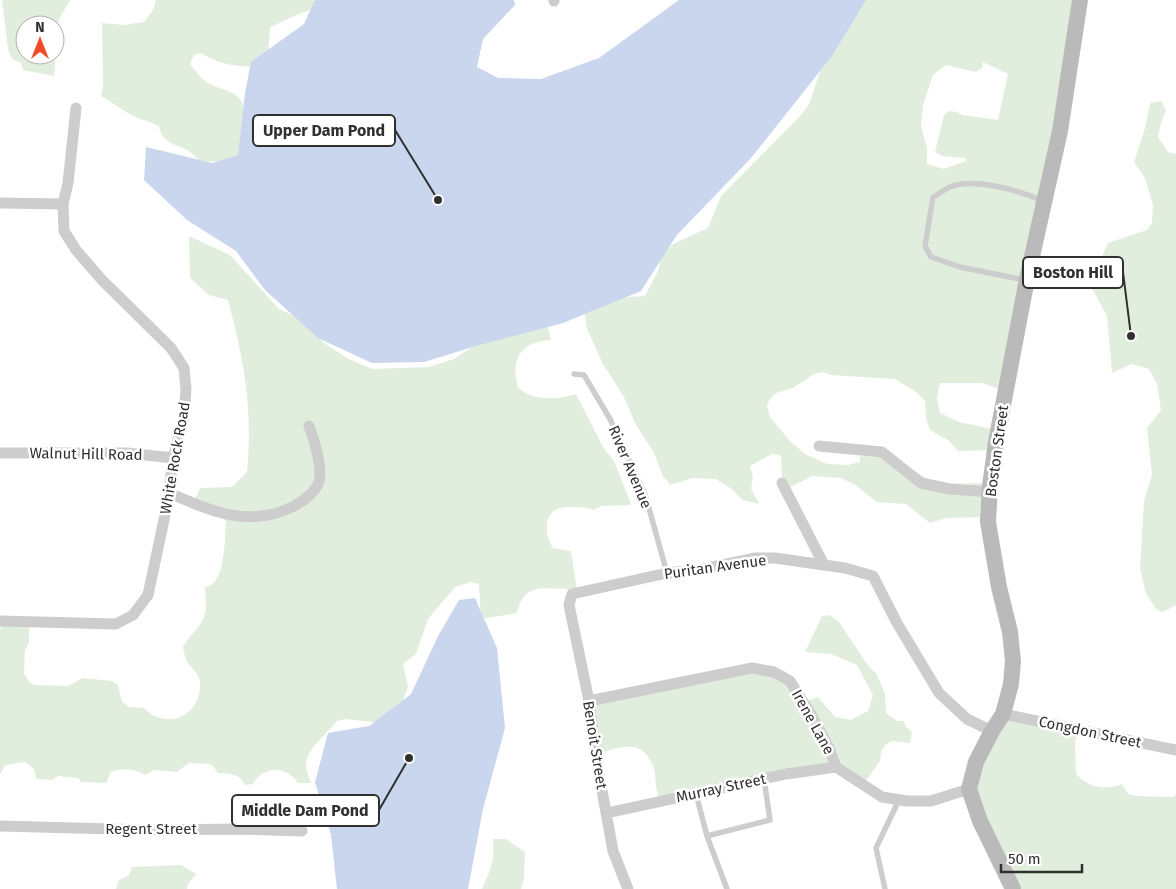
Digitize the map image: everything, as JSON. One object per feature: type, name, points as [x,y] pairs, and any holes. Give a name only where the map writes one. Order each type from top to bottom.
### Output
[{"type":"street","name":"Boston Street","points":[[969,789],[976,762],[992,731],[1004,714],[1011,684],[1013,661],[1010,632],[988,522],[990,492],[996,442],[1027,280],[1060,130],[1080,0]]},
{"type":"street","name":"White Rock Road","points":[[0,621],[116,624],[133,615],[148,595],[169,492],[173,458],[184,416],[186,389],[184,368],[171,348],[102,280],[76,250],[64,231],[63,204],[68,183],[76,108]]},
{"type":"street","points":[[0,203],[63,204]]},
{"type":"street","points":[[169,492],[209,510],[240,516],[264,517],[282,512],[306,499],[318,485],[317,456],[309,426]]},
{"type":"street","points":[[819,446],[882,452],[921,483],[950,489],[990,492]]},
{"type":"street","name":"Walnut Hill Road","points":[[0,453],[127,453],[173,458]]},
{"type":"street","points":[[782,483],[824,565]]},
{"type":"street","name":"Puritan Avenue","points":[[570,599],[572,594],[667,573],[756,558],[776,558],[846,568],[873,576],[897,623],[940,693],[967,719],[992,731]]},
{"type":"street","name":"Benoit Street","points":[[570,599],[569,605],[589,701],[597,763],[613,851],[628,889]]},
{"type":"street","name":"Irene Lane","points":[[589,701],[752,668],[774,672],[790,681],[812,716],[829,748],[836,767],[882,797],[899,800],[931,801],[969,789]]},
{"type":"street","name":"Congdon Street","points":[[1004,714],[1176,750]]},
{"type":"street","name":"Murray Street","points":[[607,813],[786,774],[836,767]]},
{"type":"street","points":[[969,789],[980,821],[1013,889]]},
{"type":"street","name":"Regent Street","points":[[0,826],[302,831]]},
{"type":"lane","points":[[1027,280],[960,267],[930,257],[925,246],[933,197],[951,186],[969,184],[1020,191],[1044,201]]},
{"type":"lane","name":"River Avenue","points":[[574,374],[584,375],[610,419],[645,494],[667,573]]},
{"type":"lane","points":[[707,836],[770,820],[764,779]]},
{"type":"lane","points":[[696,794],[707,836],[726,889]]},
{"type":"lane","points":[[885,889],[876,848],[899,800]]},
{"type":"green space","points":[[2,0],[70,0],[61,15],[15,15],[15,60],[12,59],[8,49]]},
{"type":"green space","points":[[156,0],[314,0],[314,9],[270,27],[268,56],[254,67],[226,64],[201,53],[194,55],[190,64],[200,76],[209,83],[236,96],[243,103],[244,122],[241,160],[201,162],[189,151],[166,140],[160,132],[159,126],[131,115],[101,96],[103,86],[102,23],[124,25],[144,22],[153,10]]},
{"type":"green space","points":[[863,0],[1081,0],[1006,391],[982,383],[940,383],[937,398],[940,413],[959,422],[998,430],[994,450],[958,451],[948,440],[930,430],[926,419],[925,401],[916,392],[895,379],[831,375],[823,372],[814,374],[793,388],[776,393],[769,400],[767,406],[770,417],[790,441],[805,454],[827,464],[848,465],[860,462],[860,456],[891,458],[932,482],[941,484],[991,483],[988,517],[946,518],[930,523],[906,504],[877,502],[854,484],[840,478],[812,476],[787,489],[782,483],[781,457],[780,455],[772,454],[750,466],[753,477],[751,489],[759,504],[743,500],[729,487],[716,479],[693,478],[670,485],[663,477],[654,453],[635,423],[624,397],[603,364],[587,329],[584,309],[604,299],[645,296],[658,271],[661,257],[673,244],[708,228],[721,196],[801,115],[809,104],[822,66]],"holes":[[[983,62],[1008,74],[998,120],[962,115],[949,111],[944,115],[935,152],[942,156],[965,158],[966,161],[944,169],[927,164],[927,148],[921,126],[923,105],[933,75],[946,65],[975,72],[982,68]]]},
{"type":"green space","points":[[22,65],[55,65],[54,76],[23,70]]},
{"type":"green space","points":[[1161,101],[1166,110],[1158,137],[1168,152],[1176,154],[1176,605],[1163,612],[1157,610],[1146,594],[1140,568],[1144,501],[1152,475],[1147,428],[1161,410],[1157,384],[1149,369],[1132,364],[1112,373],[1107,316],[1091,287],[1091,281],[1108,243],[1147,230],[1152,223],[1153,205],[1145,178],[1134,162],[1145,128],[1150,103]]},
{"type":"green space","points":[[189,236],[230,255],[279,309],[303,320],[324,343],[347,358],[372,369],[429,367],[454,359],[488,336],[547,323],[551,340],[534,343],[520,353],[515,371],[518,388],[531,395],[546,398],[576,394],[603,447],[614,461],[631,504],[601,506],[594,510],[568,507],[557,509],[551,514],[547,524],[549,539],[553,548],[571,551],[577,591],[572,592],[567,589],[535,589],[525,596],[520,603],[517,613],[481,619],[479,584],[471,582],[455,587],[428,619],[416,654],[403,664],[408,687],[395,721],[382,723],[346,719],[337,721],[314,746],[307,757],[306,768],[311,783],[298,783],[288,773],[275,770],[263,773],[253,784],[245,785],[237,776],[218,773],[213,766],[208,764],[189,763],[177,772],[154,770],[145,775],[137,771],[115,771],[111,772],[106,783],[81,782],[78,778],[59,776],[51,780],[36,779],[34,769],[25,762],[5,765],[0,775],[0,629],[4,621],[29,621],[29,643],[25,650],[24,673],[30,683],[35,685],[68,686],[83,678],[112,681],[118,685],[122,702],[129,707],[144,708],[153,715],[163,719],[172,719],[189,711],[199,694],[199,679],[187,662],[183,647],[204,617],[206,606],[205,587],[217,579],[220,572],[224,552],[226,514],[194,501],[200,488],[232,487],[247,472],[249,427],[243,364],[228,300],[209,295],[190,278]]},
{"type":"green space","points":[[829,615],[839,622],[869,667],[876,673],[885,694],[886,713],[897,721],[904,721],[912,733],[910,743],[892,741],[885,745],[881,752],[880,761],[866,781],[836,765],[659,799],[654,767],[643,751],[638,748],[625,747],[598,754],[590,700],[717,673],[776,672],[804,702],[818,697],[835,717],[851,720],[868,711],[873,695],[857,665],[831,654],[805,652],[822,616]]},
{"type":"green space","points":[[1001,717],[1078,731],[1075,743],[1076,774],[1091,785],[1109,787],[1122,784],[1128,794],[1136,796],[1172,797],[1176,795],[1176,889],[1014,889],[971,780]]},
{"type":"green space","points":[[493,839],[506,839],[525,852],[524,879],[521,889],[482,889],[492,865]]},
{"type":"green space","points":[[181,865],[196,874],[188,884],[187,889],[116,889],[119,880],[129,875],[132,867]]},
{"type":"water","points":[[315,0],[514,0],[515,5],[483,39],[477,67],[498,78],[541,79],[599,58],[679,0],[866,0],[832,56],[751,158],[677,235],[641,291],[563,323],[424,362],[372,363],[318,338],[265,290],[236,251],[187,220],[144,180],[146,147],[212,163],[238,155],[245,93],[251,62],[304,24]]},
{"type":"water","points":[[475,598],[497,648],[505,728],[483,809],[468,889],[337,889],[331,835],[315,782],[328,733],[369,726],[411,694],[438,636],[459,600]]},
{"type":"place","name":"Upper Dam Pond","points":[[438,200]]},
{"type":"place","name":"Boston Hill","points":[[1131,336]]},
{"type":"place","name":"Middle Dam Pond","points":[[409,758]]}]
